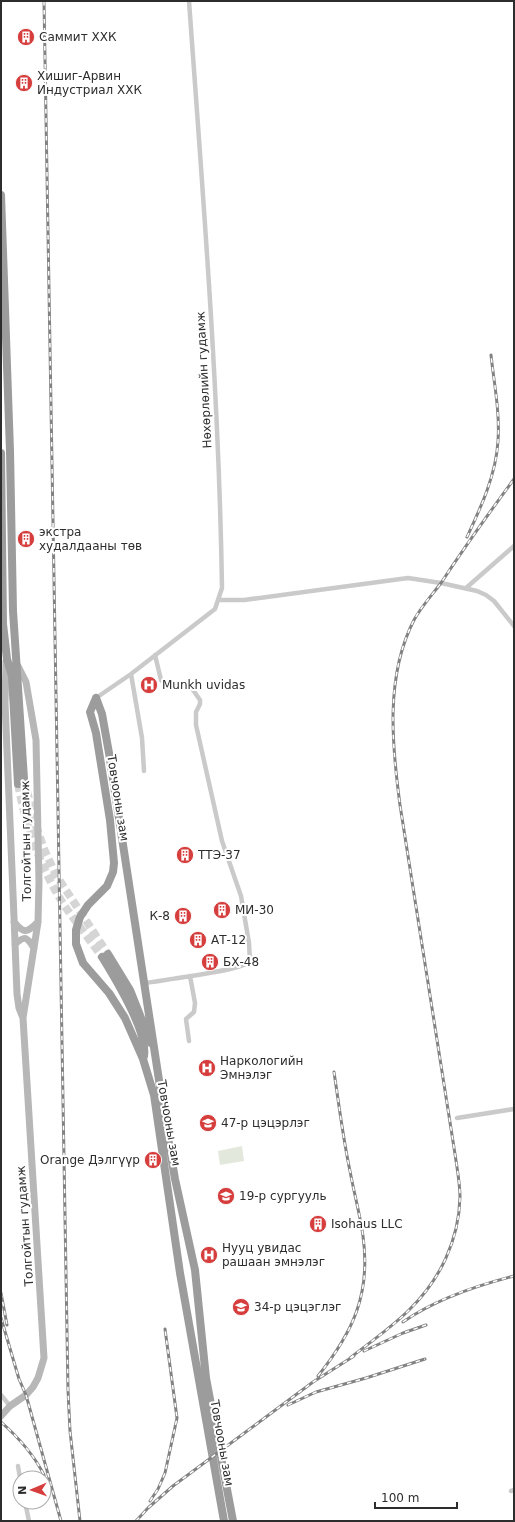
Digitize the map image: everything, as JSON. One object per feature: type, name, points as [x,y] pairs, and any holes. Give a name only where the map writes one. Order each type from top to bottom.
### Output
[{"type":"highway","points":[[1,195],[10,451],[13,611],[18,666],[21,782],[12,676],[7,659],[3,624],[1,453]]},
{"type":"highway","name":"Товчооны зам","points":[[96,698],[90,712],[96,733],[110,820],[114,863],[113,872],[107,886],[88,905],[80,917],[76,930],[76,944],[83,963],[109,993],[123,1014],[143,1059],[154,1095],[180,1273],[224,1521]]},
{"type":"highway","name":"Товчооны зам","points":[[96,698],[100,706],[104,724],[175,1179],[195,1270],[206,1378],[233,1521]]},
{"type":"highway","points":[[143,1059],[143,1041],[130,1008],[105,955],[130,990],[149,1040],[154,1046]]},
{"type":"main road","name":"Толгойтын гудамж","points":[[7,659],[5,677],[6,718],[14,922],[18,1001],[23,1018]]},
{"type":"main road","name":"Толгойтын гудамж","points":[[1,1416],[10,1406],[26,1395],[38,1378],[44,1358],[23,1018],[38,922],[39,882],[36,740],[26,682],[18,666]]},
{"type":"main road","points":[[14,922],[24,931],[30,930],[38,922]]},
{"type":"main road","points":[[15,944],[21,938],[25,938],[34,948]]},
{"type":"street","name":"Нөхөрлөлийн гудамж","points":[[96,698],[201,622],[215,609],[222,588],[219,480],[206,248],[189,1]]},
{"type":"street","points":[[466,588],[514,546]]},
{"type":"street","points":[[219,600],[244,600],[408,578],[477,590],[494,602],[514,626]]},
{"type":"street","points":[[145,983],[231,969],[247,964],[250,961],[249,943],[241,896],[222,841],[196,725],[196,712],[200,704],[200,700],[190,687],[168,686],[161,680],[155,655]]},
{"type":"street","points":[[131,674],[142,738],[144,771]]},
{"type":"street","points":[[189,1041],[186,1019],[194,1012],[196,1004],[190,976]]},
{"type":"street","points":[[457,1118],[514,1109]]},
{"type":"street","points":[[1,1395],[10,1406]]},
{"type":"street","points":[[18,1466],[19,1470]]},
{"type":"street","points":[[27,1510],[30,1521]]},
{"type":"shaded area","points":[[242,1146],[244,1161],[220,1165],[218,1151]]},
{"type":"tunnel","points":[[24,779],[36,826],[44,849],[56,875],[108,954]]},
{"type":"tunnel","points":[[18,784],[29,828],[45,870],[64,905],[102,957]]},
{"type":"railway","points":[[44,1],[68,1390],[70,1431],[80,1521]]},
{"type":"railway","points":[[467,537],[487,490],[497,454],[498,419],[491,355]]},
{"type":"railway","points":[[350,1358],[395,1323],[409,1310],[430,1286],[452,1244],[459,1213],[459,1181],[400,805],[393,735],[393,711],[398,664],[414,620],[514,479]]},
{"type":"railway","points":[[318,1376],[341,1344],[350,1328],[362,1294],[364,1276],[365,1257],[363,1236],[345,1146],[334,1072]]},
{"type":"railway","points":[[403,1322],[442,1300],[456,1294],[514,1276]]},
{"type":"railway","points":[[1,1293],[7,1325]]},
{"type":"railway","points":[[1,1318],[19,1379],[26,1395],[61,1521]]},
{"type":"railway","points":[[364,1351],[403,1333],[426,1325]]},
{"type":"railway","points":[[150,1501],[158,1489],[165,1473],[177,1418],[165,1329]]},
{"type":"railway","points":[[136,1521],[173,1486],[313,1382],[354,1356]]},
{"type":"railway","points":[[288,1405],[316,1392],[425,1359]]},
{"type":"railway","points":[[1,1422],[25,1447],[41,1470]]},
{"type":"place","name":"Саммит ХХК","points":[[26,37]]},
{"type":"place","name":"Хишиг-Арвин Индустриал ХХК","points":[[24,83]]},
{"type":"place","name":"экстра худалдааны төв","points":[[26,539]]},
{"type":"place","name":"Munkh uvidas","points":[[149,685]]},
{"type":"place","name":"ТТЭ-37","points":[[185,855]]},
{"type":"place","name":"МИ-30","points":[[222,910]]},
{"type":"place","name":"К-8","points":[[183,916]]},
{"type":"place","name":"АТ-12","points":[[198,940]]},
{"type":"place","name":"БХ-48","points":[[210,962]]},
{"type":"place","name":"Наркологийн Эмнэлэг","points":[[207,1068]]},
{"type":"place","name":"47-р цэцэрлэг","points":[[208,1123]]},
{"type":"place","name":"Orange Дэлгүүр","points":[[153,1160]]},
{"type":"place","name":"19-р сургууль","points":[[226,1196]]},
{"type":"place","name":"Isohaus LLC","points":[[318,1224]]},
{"type":"place","name":"Нууц увидас рашаан эмнэлэг","points":[[209,1255]]},
{"type":"place","name":"34-р цэцэглэг","points":[[241,1307]]}]
